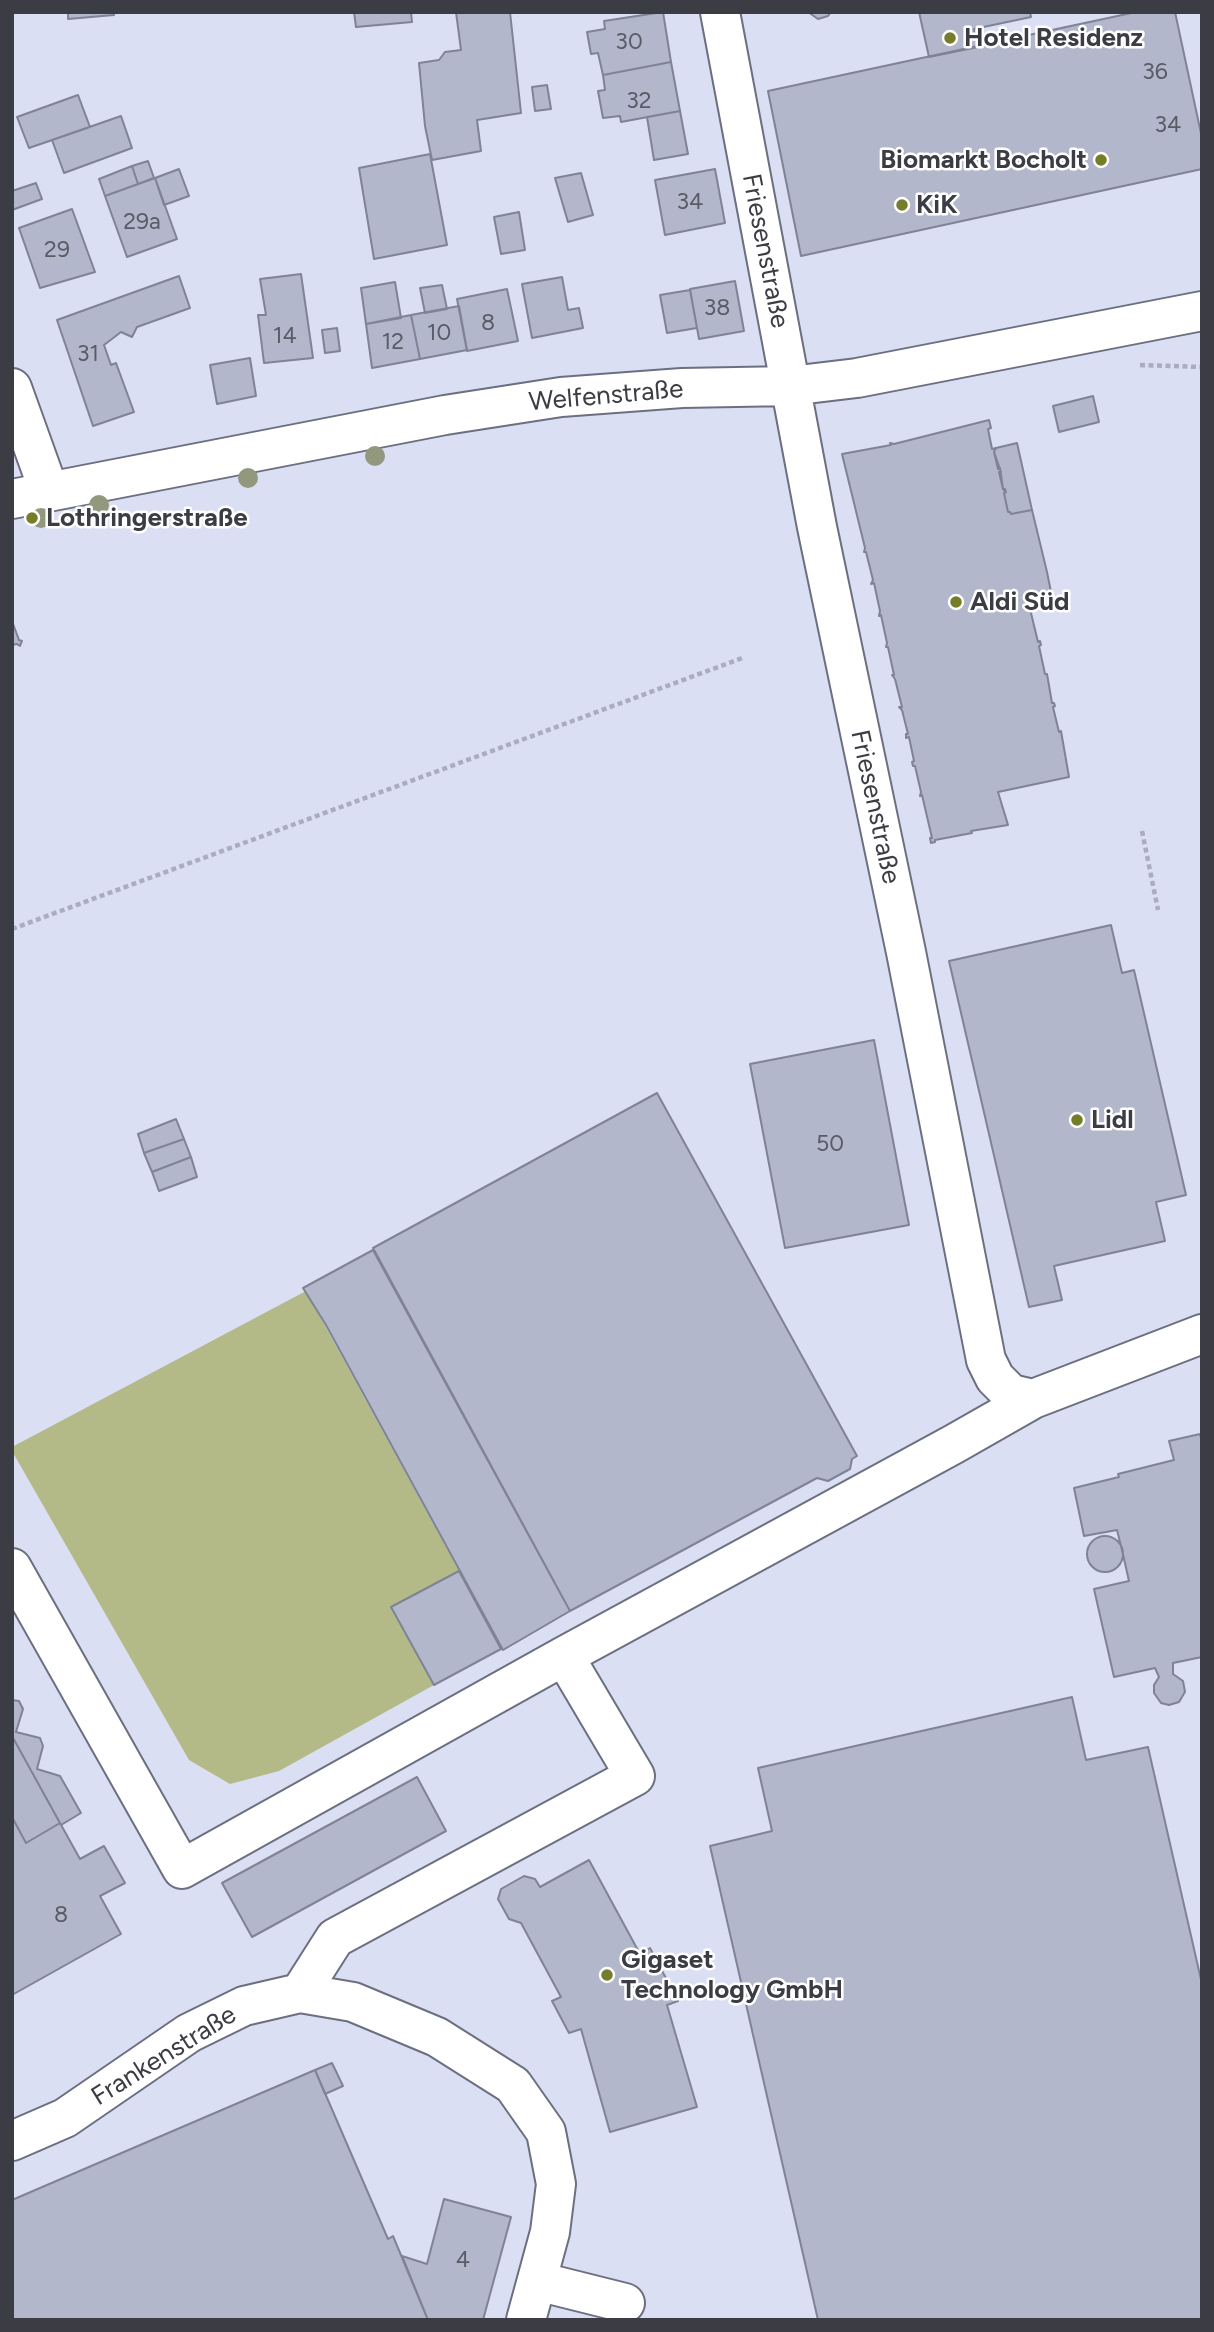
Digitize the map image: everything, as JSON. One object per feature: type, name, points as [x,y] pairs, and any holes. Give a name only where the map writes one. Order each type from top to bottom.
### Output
[{"type":"street","name":"Friesenstraße","points":[[720,12],[790,386],[909,966],[986,1360],[995,1378],[1011,1394],[1033,1399]]},
{"type":"street","name":"Welfenstraße","points":[[12,499],[445,415],[561,397],[682,388],[790,386],[857,378],[1202,312]]},
{"type":"street","points":[[12,388],[49,491]]},
{"type":"street","points":[[12,1568],[183,1869],[1033,1399],[1202,1334]]},
{"type":"street","points":[[300,1993],[335,1938],[635,1776],[564,1656]]},
{"type":"street","name":"Frankenstraße","points":[[12,2141],[65,2118],[190,2033],[244,2006],[300,1993],[352,2002],[437,2037],[513,2085],[546,2132],[556,2184],[550,2232],[526,2320]]},
{"type":"street","points":[[537,2281],[625,2303]]},
{"type":"path","points":[[1139,365],[1202,367]]},
{"type":"path","points":[[12,929],[745,657]]},
{"type":"path","points":[[1142,831],[1158,910]]},
{"type":"green space","points":[[306,1291],[459,1571],[391,1608],[434,1685],[279,1771],[230,1784],[189,1760],[12,1447]]},
{"type":"building","points":[[68,12],[114,12],[114,15],[68,19]]},
{"type":"building","points":[[354,12],[411,12],[412,22],[356,27]]},
{"type":"building","points":[[456,12],[510,12],[521,113],[477,120],[481,151],[432,160],[425,126],[419,63],[439,60],[445,52],[461,50]]},
{"type":"building","points":[[663,12],[671,62],[603,75],[598,53],[591,54],[587,32],[605,29],[604,21]]},
{"type":"building","points":[[808,12],[831,12],[818,19]]},
{"type":"building","name":"Hotel Residenz","points":[[919,12],[1030,12],[1031,17],[974,29],[978,47],[929,57]]},
{"type":"building","points":[[1136,12],[1175,12],[1202,138],[1202,169],[801,256],[768,91]]},
{"type":"building","points":[[671,62],[680,111],[621,122],[620,116],[603,118],[598,91],[605,90],[603,75]]},
{"type":"building","points":[[547,85],[551,109],[535,111],[532,87]]},
{"type":"building","points":[[78,95],[90,127],[29,148],[17,117]]},
{"type":"building","points":[[680,111],[688,154],[654,160],[647,117]]},
{"type":"building","points":[[121,116],[132,148],[64,173],[52,140]]},
{"type":"building","points":[[430,154],[447,245],[374,259],[359,168]]},
{"type":"building","points":[[148,161],[154,178],[138,184],[132,166]]},
{"type":"building","points":[[132,166],[138,184],[105,196],[99,179]]},
{"type":"building","points":[[179,169],[189,196],[164,205],[155,178]]},
{"type":"building","points":[[715,169],[725,223],[665,235],[655,180]]},
{"type":"building","points":[[581,173],[593,215],[568,222],[555,178]]},
{"type":"building","points":[[155,178],[177,239],[127,257],[105,196]]},
{"type":"building","points":[[36,183],[42,199],[12,210],[12,191]]},
{"type":"building","points":[[72,209],[95,272],[40,288],[19,228]]},
{"type":"building","points":[[519,212],[525,250],[501,254],[494,217]]},
{"type":"building","points":[[301,274],[313,358],[264,363],[258,315],[266,315],[260,279]]},
{"type":"building","points":[[179,276],[190,308],[137,327],[132,337],[121,332],[104,345],[111,365],[116,363],[134,412],[93,426],[57,320]]},
{"type":"building","points":[[562,277],[568,310],[579,308],[583,328],[532,338],[522,284]]},
{"type":"building","points":[[735,281],[744,331],[699,339],[690,289]]},
{"type":"building","points":[[395,282],[401,318],[366,324],[361,288]]},
{"type":"building","points":[[442,285],[447,309],[425,313],[420,288]]},
{"type":"building","points":[[507,289],[518,341],[467,351],[457,299]]},
{"type":"building","points":[[690,290],[697,328],[667,333],[660,295]]},
{"type":"building","points":[[459,306],[467,350],[420,359],[411,315]]},
{"type":"building","points":[[411,315],[420,359],[372,368],[366,324]]},
{"type":"building","points":[[337,328],[340,351],[325,353],[322,330]]},
{"type":"building","points":[[250,358],[256,396],[217,404],[210,365]]},
{"type":"building","points":[[1093,396],[1099,422],[1059,432],[1053,406]]},
{"type":"building","points":[[989,420],[992,449],[996,448],[994,452],[1006,492],[1008,512],[1011,514],[1032,510],[1047,572],[1053,602],[1030,608],[1033,609],[1031,613],[1041,645],[1039,646],[1059,732],[1061,731],[1069,777],[998,792],[1008,825],[971,831],[972,833],[931,843],[922,795],[920,796],[912,762],[914,761],[909,737],[906,738],[908,734],[899,707],[902,707],[892,675],[881,615],[879,616],[874,583],[871,584],[873,580],[842,454],[891,445],[890,443]]},
{"type":"building","points":[[1017,443],[1032,510],[1011,514],[1008,512],[1006,492],[994,452],[996,448]]},
{"type":"building","points":[[12,621],[19,640],[22,641],[20,646],[12,645]]},
{"type":"building","name":"Lidl","points":[[1111,925],[1122,973],[1134,970],[1186,1195],[1156,1202],[1165,1241],[1054,1266],[1062,1300],[1029,1307],[949,961]]},
{"type":"building","points":[[874,1040],[909,1225],[785,1248],[750,1064]]},
{"type":"building","points":[[657,1093],[857,1456],[852,1459],[850,1469],[828,1481],[817,1478],[570,1611],[373,1248]]},
{"type":"building","points":[[176,1119],[184,1139],[144,1153],[138,1134]]},
{"type":"building","points":[[184,1139],[191,1157],[152,1172],[144,1153]]},
{"type":"building","points":[[191,1157],[197,1177],[159,1191],[152,1172]]},
{"type":"building","points":[[373,1250],[570,1611],[503,1650],[326,1325],[303,1288]]},
{"type":"building","points":[[1200,1434],[1202,1657],[1173,1663],[1173,1674],[1183,1681],[1185,1692],[1179,1702],[1169,1705],[1161,1703],[1154,1693],[1154,1685],[1159,1677],[1155,1668],[1114,1677],[1094,1589],[1129,1581],[1117,1530],[1084,1536],[1074,1488],[1174,1460],[1169,1441]]},
{"type":"building","points":[[1105,1536],[1117,1542],[1123,1554],[1117,1566],[1105,1572],[1093,1566],[1087,1554],[1093,1542]]},
{"type":"building","points":[[459,1571],[501,1649],[434,1685],[391,1607]]},
{"type":"building","points":[[1072,1697],[1086,1760],[1148,1747],[1202,1984],[1202,2320],[818,2320],[710,1846],[772,1831],[758,1768]]},
{"type":"building","points":[[12,1700],[19,1701],[23,1709],[16,1732],[40,1738],[43,1746],[37,1769],[60,1776],[81,1813],[61,1825],[12,1736]]},
{"type":"building","points":[[12,1736],[60,1823],[26,1843],[12,1817]]},
{"type":"building","points":[[417,1777],[446,1831],[252,1937],[222,1883]]},
{"type":"building","points":[[12,1817],[26,1843],[60,1823],[80,1859],[104,1846],[125,1883],[100,1896],[121,1934],[12,1995]]},
{"type":"building","name":"Gigaset Technology GmbH","points":[[589,1860],[640,1954],[650,1948],[678,2001],[667,2005],[697,2107],[610,2132],[581,2029],[569,2033],[552,2001],[561,1997],[521,1923],[509,1919],[498,1899],[501,1889],[524,1876],[535,1879],[540,1887]]},
{"type":"building","points":[[332,2063],[343,2086],[325,2094],[315,2070]]},
{"type":"building","points":[[315,2070],[388,2239],[393,2236],[428,2320],[12,2320],[12,2200]]},
{"type":"building","points":[[444,2199],[511,2217],[483,2320],[428,2320],[402,2256],[427,2264]]},
{"type":"place","name":"Hotel Residenz","points":[[950,38]]},
{"type":"place","name":"Biomarkt Bocholt","points":[[1101,160]]},
{"type":"place","name":"KiK","points":[[902,205]]},
{"type":"place","name":"Lothringerstraße","points":[[32,518]]},
{"type":"place","name":"Aldi Süd","points":[[956,602]]},
{"type":"place","name":"Lidl","points":[[1077,1120]]},
{"type":"place","name":"Gigaset Technology GmbH","points":[[607,1975]]}]
